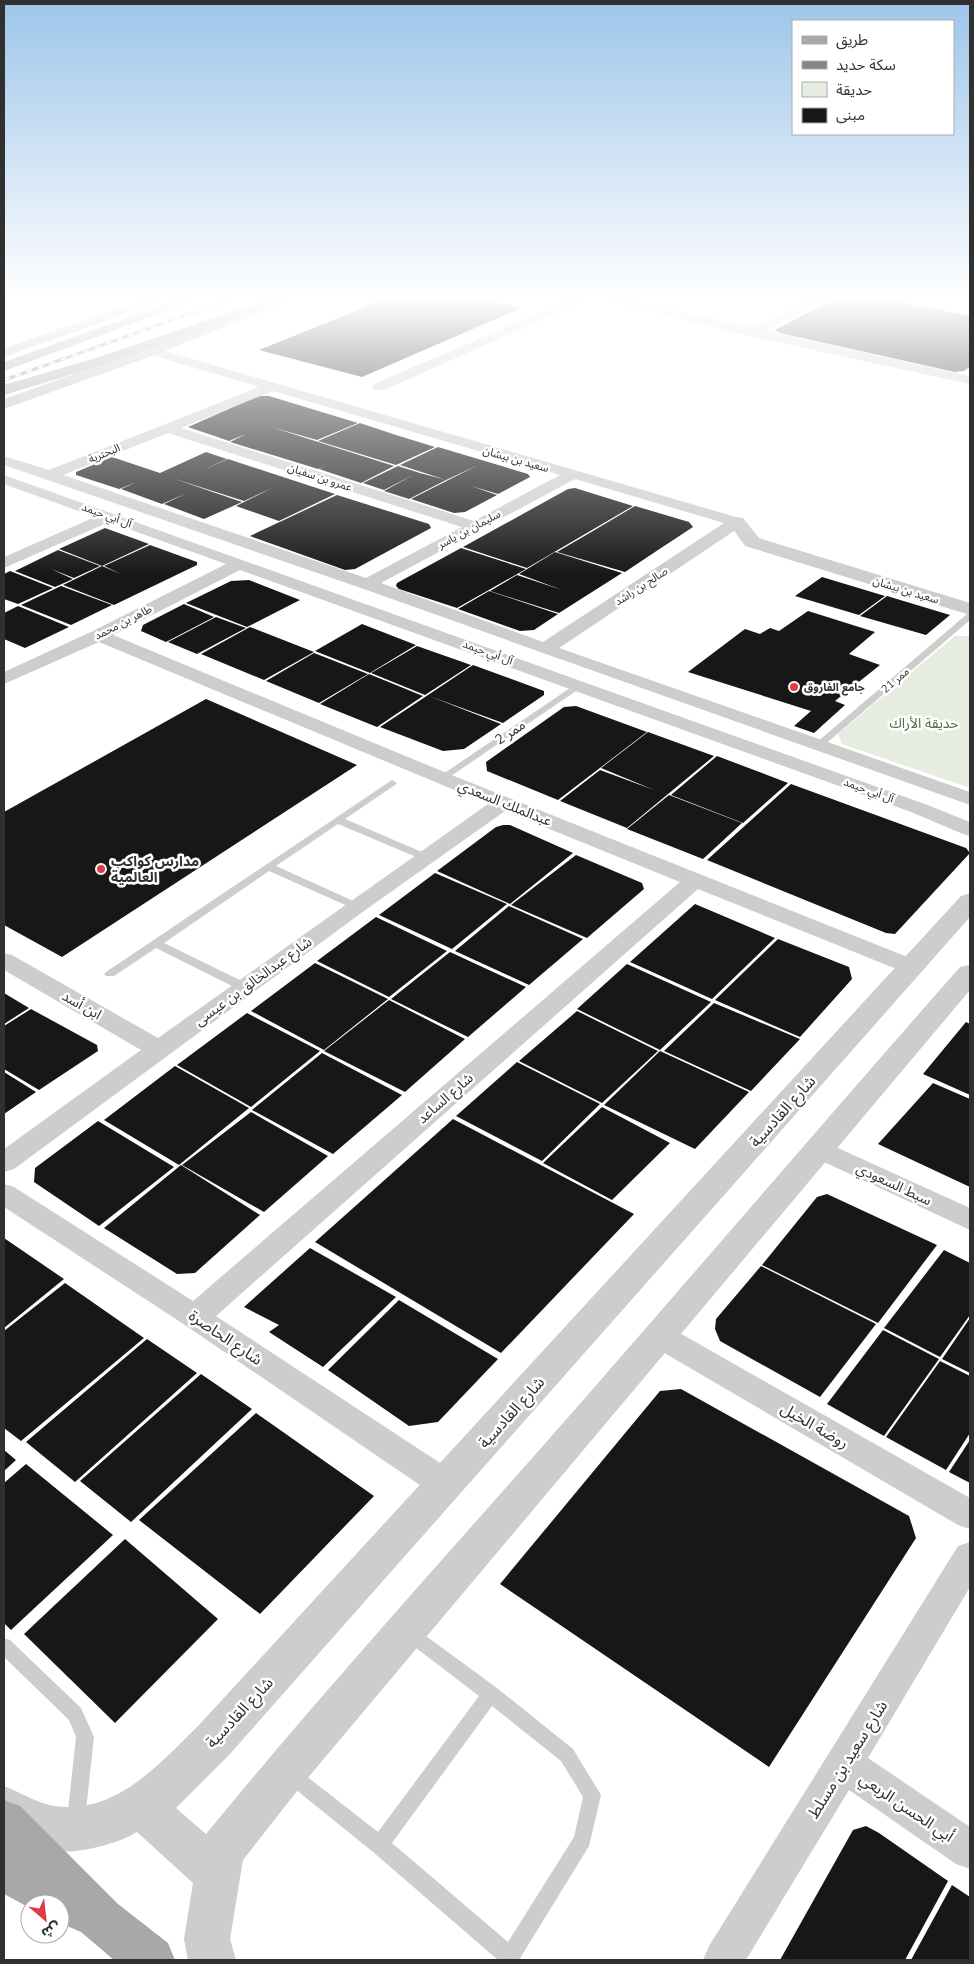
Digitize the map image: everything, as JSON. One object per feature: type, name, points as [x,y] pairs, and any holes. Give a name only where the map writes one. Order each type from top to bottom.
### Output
[{"type":"main road","points":[[4,404],[39,392]]},
{"type":"main road","points":[[4,1822],[102,1920],[151,1960]]},
{"type":"main road","points":[[4,1870],[102,1920]]},
{"type":"street","name":"البحترية","points":[[50,475],[258,392]]},
{"type":"street","name":"سعيد بن بيشان","points":[[286,392],[970,591]]},
{"type":"street","name":"عمرو بن سفيان","points":[[167,428],[474,526]]},
{"type":"street","name":"آل أبي حيمد","points":[[4,460],[367,584],[970,799]]},
{"type":"street","name":"سليمان بن ياسر","points":[[367,584],[572,476]]},
{"type":"street","name":"آل أبي حيمد","points":[[4,478],[909,805],[970,830]]},
{"type":"street","points":[[4,563],[110,516]]},
{"type":"street","name":"سعيد بن بيشان","points":[[737,522],[752,542],[764,547],[970,609]]},
{"type":"street","name":"صالح بن راشد","points":[[545,649],[737,522]]},
{"type":"street","name":"طاهر بن محمد","points":[[4,679],[99,635],[241,563]]},
{"type":"street","name":"عبدالملك السعدي","points":[[99,635],[442,778],[912,967]]},
{"type":"street","name":"شارع عبدالخالق بن عيسى","points":[[4,1162],[161,1050],[356,906],[504,802]]},
{"type":"street","name":"شارع الساعد","points":[[195,1317],[695,880]]},
{"type":"street","name":"شارع القادسية","points":[[4,1808],[52,1828],[74,1829],[117,1819],[158,1795],[214,1740],[970,902]]},
{"type":"street","name":"ابن أسد","points":[[4,960],[161,1050]]},
{"type":"street","points":[[212,1960],[207,1939],[222,1850],[286,1771],[660,1336],[818,1148],[970,973]]},
{"type":"street","name":"سبط السعودي","points":[[818,1148],[970,1220]]},
{"type":"street","name":"شارع الحاصرة","points":[[4,1194],[195,1317],[446,1484]]},
{"type":"street","name":"روضة الخيل","points":[[660,1336],[970,1514]]},
{"type":"street","name":"شارع سعيد بن مسلط","points":[[723,1960],[970,1557]]},
{"type":"street","name":"أبي الحسن الربعي","points":[[844,1764],[970,1850]]},
{"type":"street","points":[[140,1805],[218,1875]]},
{"type":"lane","name":"ممر 21","points":[[819,745],[970,616]]},
{"type":"lane","name":"ممر 2","points":[[442,778],[578,685]]},
{"type":"lane","points":[[110,974],[392,783]]},
{"type":"lane","points":[[338,820],[425,857]]},
{"type":"lane","points":[[269,867],[356,906]]},
{"type":"lane","points":[[156,943],[244,987]]},
{"type":"lane","points":[[286,1771],[380,1845],[509,1959],[583,1840],[592,1795],[567,1755],[491,1694],[406,1631]]},
{"type":"lane","points":[[4,1646],[75,1714],[85,1737],[74,1829]]},
{"type":"lane","points":[[380,1845],[491,1694]]},
{"type":"green space","name":"حديقة الأراك","points":[[955,636],[970,636],[970,788],[842,744],[838,734]]},
{"type":"building","points":[[258,396],[269,396],[358,423],[317,440],[271,427],[394,466],[361,483],[319,469],[325,466],[318,469],[230,442],[246,434],[229,441],[188,427]]},
{"type":"building","points":[[360,423],[435,447],[396,465],[318,441]]},
{"type":"building","points":[[438,447],[528,474],[530,477],[498,494],[471,486],[497,495],[465,512],[454,513],[411,499],[478,465],[446,480],[400,465]]},
{"type":"building","points":[[206,452],[227,459],[201,471],[228,459],[335,494],[279,521],[236,506],[272,488],[244,501],[172,478],[242,502],[204,519],[164,504],[187,493],[162,504],[121,489],[137,482],[119,489],[76,475],[76,472],[112,457],[160,473]]},
{"type":"building","points":[[398,466],[446,480],[409,499],[384,491],[415,474],[384,490],[363,483]]},
{"type":"building","points":[[575,488],[633,506],[527,568],[463,547],[568,489]]},
{"type":"building","points":[[337,495],[429,524],[431,528],[355,569],[345,570],[250,536]]},
{"type":"building","points":[[635,506],[689,522],[693,527],[658,550],[593,531]]},
{"type":"building","points":[[105,528],[149,544],[102,566],[59,549]]},
{"type":"building","points":[[593,531],[658,550],[625,572],[557,552]]},
{"type":"building","points":[[150,545],[197,562],[197,565],[114,605],[63,585],[102,566],[121,574],[104,566]]},
{"type":"building","points":[[461,548],[526,569],[457,608],[399,589],[396,586],[397,583]]},
{"type":"building","points":[[58,550],[100,566],[74,578],[51,569],[73,579],[55,587],[15,571]]},
{"type":"building","points":[[555,552],[622,573],[559,613],[490,591],[517,575],[562,590],[519,574]]},
{"type":"building","points":[[10,571],[53,588],[18,604],[4,599],[4,574]]},
{"type":"building","points":[[822,577],[885,596],[859,615],[795,596]]},
{"type":"building","points":[[249,580],[300,600],[247,627],[186,603],[231,581]]},
{"type":"building","points":[[61,586],[112,605],[71,625],[21,605]]},
{"type":"building","points":[[489,591],[558,614],[534,630],[520,631],[458,609]]},
{"type":"building","points":[[887,596],[950,615],[926,635],[860,616]]},
{"type":"building","points":[[184,604],[214,617],[166,642],[141,631],[143,625]]},
{"type":"building","points":[[18,606],[69,627],[25,648],[4,639],[4,613]]},
{"type":"building","name":"جامع الفاروق","points":[[808,611],[875,632],[849,654],[880,665],[835,701],[845,705],[814,733],[794,726],[811,711],[688,672],[745,629],[760,634],[770,628],[779,631]]},
{"type":"building","points":[[216,617],[246,628],[197,654],[168,642]]},
{"type":"building","points":[[362,624],[416,645],[370,673],[315,651]]},
{"type":"building","points":[[250,627],[314,652],[264,680],[201,654]]},
{"type":"building","points":[[417,646],[471,665],[425,695],[371,673]]},
{"type":"building","points":[[314,653],[368,674],[319,703],[266,681]]},
{"type":"building","points":[[473,665],[544,691],[544,695],[503,723],[429,696],[501,724],[464,749],[443,751],[380,727]]},
{"type":"building","points":[[369,674],[423,696],[377,727],[320,704]]},
{"type":"building","name":"مدارس كواكب العالمية","points":[[206,699],[357,765],[62,957],[4,925],[4,812]]},
{"type":"building","points":[[576,706],[647,732],[558,800],[487,771],[486,762],[564,707]]},
{"type":"building","points":[[648,732],[714,756],[627,828],[560,801],[600,770],[654,790],[601,768]]},
{"type":"building","points":[[717,756],[788,783],[743,823],[671,795]]},
{"type":"building","points":[[791,784],[966,848],[970,853],[895,934],[886,933],[707,860]]},
{"type":"building","points":[[669,795],[742,823],[703,859],[627,829]]},
{"type":"building","points":[[510,825],[573,853],[510,904],[437,871],[496,827]]},
{"type":"building","points":[[576,855],[642,883],[644,889],[587,938],[511,905]]},
{"type":"building","points":[[435,873],[507,904],[452,949],[379,915]]},
{"type":"building","points":[[695,904],[775,938],[712,999],[630,962]]},
{"type":"building","points":[[509,906],[583,939],[529,985],[455,951]]},
{"type":"building","points":[[376,917],[447,951],[389,997],[317,961]]},
{"type":"building","points":[[778,939],[849,967],[852,979],[800,1037],[715,1000]]},
{"type":"building","points":[[450,952],[526,987],[468,1037],[391,999]]},
{"type":"building","points":[[315,963],[388,999],[324,1050],[251,1011]]},
{"type":"building","points":[[627,964],[711,1002],[660,1050],[577,1009]]},
{"type":"building","points":[[4,993],[29,1008],[4,1024]]},
{"type":"building","points":[[389,1000],[465,1039],[405,1092],[324,1051]]},
{"type":"building","points":[[714,1003],[800,1039],[751,1091],[664,1051]]},
{"type":"building","points":[[31,1009],[97,1045],[98,1051],[39,1090],[4,1069],[4,1026]]},
{"type":"building","points":[[577,1011],[658,1051],[602,1103],[519,1061]]},
{"type":"building","points":[[247,1013],[320,1051],[251,1107],[177,1065]]},
{"type":"building","points":[[966,1022],[970,1024],[970,1095],[923,1074]]},
{"type":"building","points":[[660,1051],[749,1092],[695,1149],[604,1105]]},
{"type":"building","points":[[322,1053],[402,1095],[333,1154],[252,1110]]},
{"type":"building","points":[[517,1062],[600,1104],[542,1161],[456,1116]]},
{"type":"building","points":[[175,1066],[249,1108],[179,1165],[104,1120]]},
{"type":"building","points":[[4,1072],[36,1092],[4,1114]]},
{"type":"building","points":[[933,1083],[970,1099],[970,1187],[878,1144]]},
{"type":"building","points":[[602,1107],[670,1143],[612,1200],[543,1163]]},
{"type":"building","points":[[251,1112],[328,1156],[264,1212],[182,1165]]},
{"type":"building","points":[[453,1119],[634,1214],[501,1353],[315,1242]]},
{"type":"building","points":[[98,1121],[174,1167],[99,1226],[34,1182],[35,1168]]},
{"type":"building","points":[[181,1165],[260,1215],[195,1273],[177,1274],[104,1228]]},
{"type":"building","points":[[827,1194],[937,1245],[878,1323],[762,1265],[817,1197]]},
{"type":"building","points":[[4,1238],[64,1279],[4,1328]]},
{"type":"building","points":[[310,1248],[396,1297],[323,1367],[269,1332],[279,1325],[244,1307]]},
{"type":"building","points":[[944,1250],[970,1263],[970,1315],[940,1357],[884,1328]]},
{"type":"building","points":[[761,1266],[876,1324],[820,1397],[720,1341],[715,1329],[716,1319]]},
{"type":"building","points":[[65,1283],[144,1338],[21,1441],[4,1428],[4,1331]]},
{"type":"building","points":[[399,1300],[498,1359],[438,1422],[409,1426],[328,1370]]},
{"type":"building","points":[[970,1318],[970,1373],[942,1359]]},
{"type":"building","points":[[883,1330],[939,1359],[884,1436],[827,1404]]},
{"type":"building","points":[[147,1339],[197,1373],[75,1482],[26,1442]]},
{"type":"building","points":[[940,1361],[970,1376],[970,1433],[946,1470],[886,1437]]},
{"type":"building","points":[[201,1374],[252,1409],[131,1522],[80,1481]]},
{"type":"building","points":[[681,1389],[909,1516],[916,1538],[769,1767],[500,1584],[660,1391]]},
{"type":"building","points":[[256,1413],[374,1496],[260,1614],[139,1520]]},
{"type":"building","points":[[970,1440],[970,1483],[949,1472]]},
{"type":"building","points":[[4,1450],[16,1460],[4,1471]]},
{"type":"building","points":[[26,1464],[113,1535],[11,1630],[4,1623],[4,1483]]},
{"type":"building","points":[[125,1539],[218,1619],[115,1723],[24,1634]]},
{"type":"building","points":[[866,1826],[948,1881],[905,1960],[780,1960],[853,1830]]},
{"type":"building","points":[[952,1885],[970,1897],[970,1960],[911,1960]]},
{"type":"place","name":"جامع الفاروق","points":[[794,687]]},
{"type":"place","name":"مدارس كواكب العالمية","points":[[101,869]]}]
